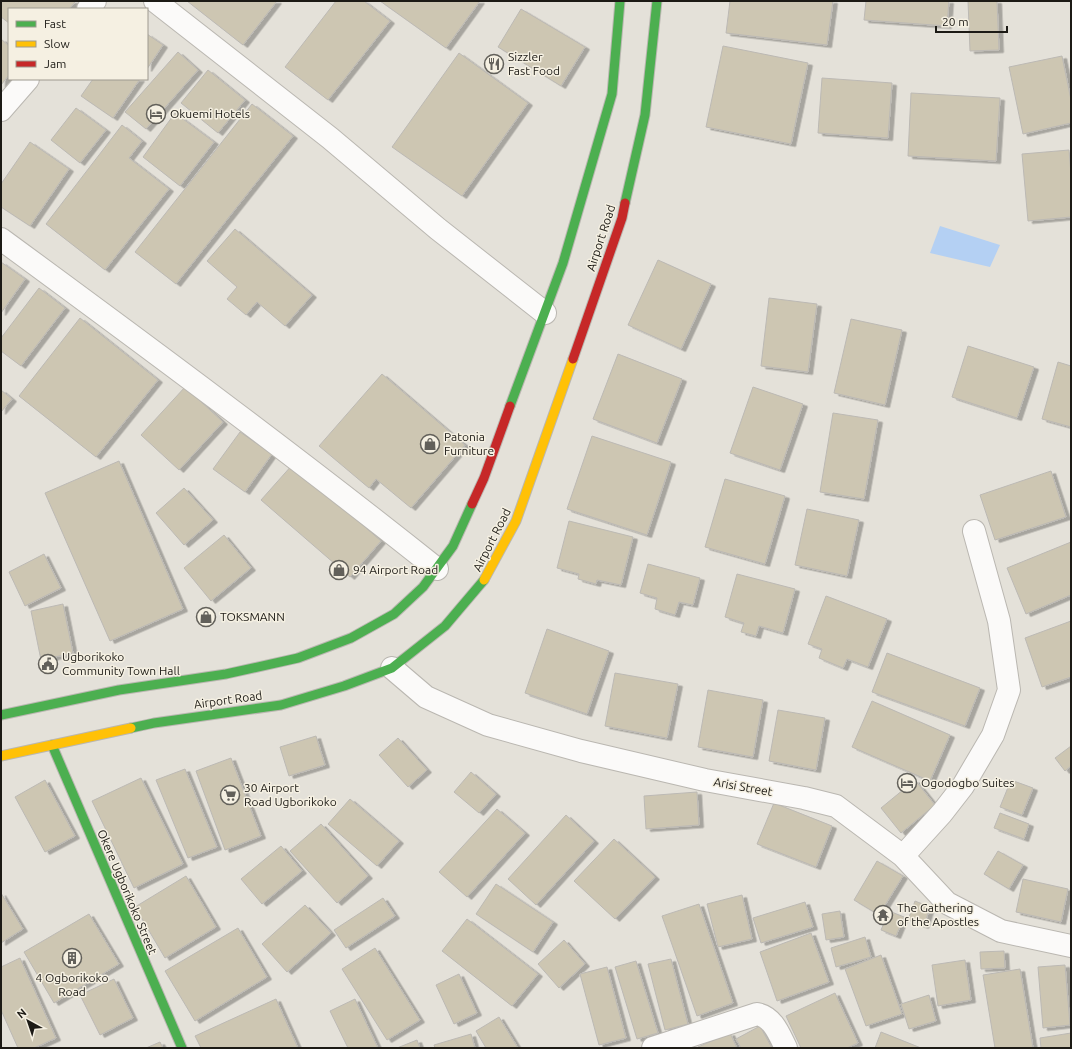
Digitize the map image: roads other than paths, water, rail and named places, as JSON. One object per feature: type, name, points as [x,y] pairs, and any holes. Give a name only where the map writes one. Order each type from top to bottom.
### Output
[{"type":"main road","points":[[1,715],[119,690],[226,674],[298,658],[351,638],[394,614],[423,587],[453,546],[484,478],[563,263],[612,94],[620,1]]},
{"type":"main road","name":"Airport Road","points":[[1,756],[154,723],[281,705],[344,686],[392,668],[445,626],[484,581],[516,521],[622,218],[645,115],[657,1]]},
{"type":"main road","name":"Okere Ugborikoko Street","points":[[52,745],[122,912],[182,1048]]},
{"type":"street","points":[[155,1],[330,138],[438,229],[545,313]]},
{"type":"street","points":[[1,110],[27,80]]},
{"type":"street","points":[[1,239],[215,396],[346,496],[437,569]]},
{"type":"street","points":[[903,856],[942,814],[963,786],[993,735],[1009,690],[999,621],[974,531]]},
{"type":"street","name":"Arisi Street","points":[[392,668],[426,697],[488,725],[582,751],[690,777],[804,798],[836,806],[903,856],[947,903],[1001,931],[1071,946]]},
{"type":"street","points":[[653,1048],[757,1014],[765,1016],[772,1023],[786,1048]]},
{"type":"water","points":[[940,226],[1000,245],[990,267],[930,253]]},
{"type":"place","name":"Sizzler Fast Food","points":[[494,64]]},
{"type":"place","name":"Okuemi Hotels","points":[[156,114]]},
{"type":"place","name":"Patonia Furniture","points":[[430,444]]},
{"type":"place","name":"94 Airport Road","points":[[339,570]]},
{"type":"place","name":"TOKSMANN","points":[[206,617]]},
{"type":"place","name":"Ugborikoko Community Town Hall","points":[[48,664]]},
{"type":"place","name":"Ogodogbo Suites","points":[[907,783]]},
{"type":"place","name":"30 Airport Road Ugborikoko","points":[[230,795]]},
{"type":"place","name":"The Gathering of the Apostles","points":[[883,915]]},
{"type":"place","name":"4 Ogborikoko Road","points":[[72,958]]}]
